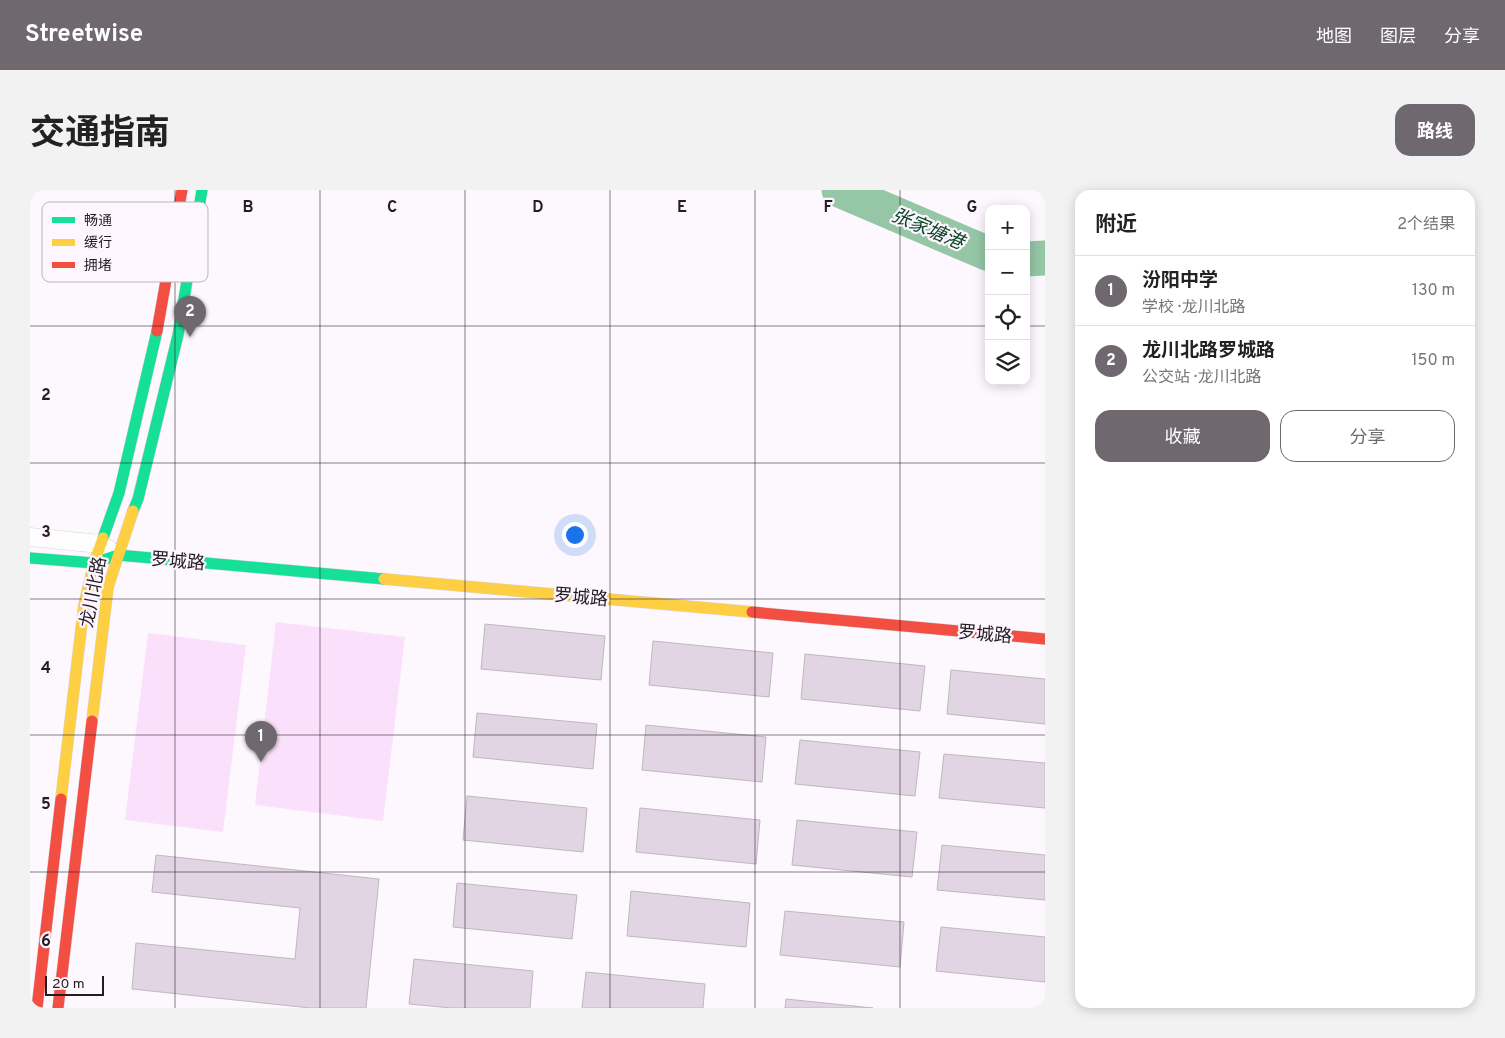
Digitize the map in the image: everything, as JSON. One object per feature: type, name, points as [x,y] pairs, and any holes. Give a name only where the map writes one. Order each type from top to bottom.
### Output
[{"type":"street","name":"龙川北路","points":[[37,1008],[36,948],[84,605],[94,563],[119,494],[147,378],[167,282]]},
{"type":"street","name":"龙川北路","points":[[58,1008],[108,587],[138,499],[176,344],[186,282]]},
{"type":"street","name":"罗城路","points":[[30,537],[100,544],[118,555]]},
{"type":"street","name":"罗城路","points":[[30,558],[94,563],[118,555],[1045,639]]},
{"type":"shaded area","points":[[276,622],[405,637],[383,821],[255,805]]},
{"type":"shaded area","points":[[148,633],[246,645],[223,832],[125,820]]},
{"type":"building","points":[[485,624],[605,636],[601,680],[481,669]]},
{"type":"building","points":[[653,641],[773,653],[769,697],[649,685]]},
{"type":"building","points":[[805,654],[925,666],[920,711],[801,699]]},
{"type":"building","points":[[951,670],[1045,679],[1045,724],[947,714]]},
{"type":"building","points":[[477,713],[597,724],[593,769],[473,757]]},
{"type":"building","points":[[646,725],[766,737],[762,782],[642,770]]},
{"type":"building","points":[[800,740],[920,752],[915,796],[795,784]]},
{"type":"building","points":[[944,754],[1045,763],[1045,808],[939,798]]},
{"type":"building","points":[[467,796],[587,808],[583,852],[463,840]]},
{"type":"building","points":[[640,808],[760,820],[756,864],[636,852]]},
{"type":"building","points":[[797,820],[917,832],[912,877],[792,865]]},
{"type":"building","points":[[942,845],[1045,855],[1045,900],[937,890]]},
{"type":"building","points":[[156,855],[379,879],[366,1008],[310,1008],[132,989],[136,943],[295,959],[300,908],[152,892]]},
{"type":"building","points":[[457,883],[577,895],[572,939],[453,927]]},
{"type":"building","points":[[631,891],[750,903],[746,947],[627,936]]},
{"type":"building","points":[[785,911],[904,922],[900,967],[780,955]]},
{"type":"building","points":[[941,927],[1045,937],[1045,982],[936,971]]},
{"type":"building","points":[[414,959],[533,971],[530,1008],[451,1008],[409,1004]]},
{"type":"building","points":[[586,972],[705,984],[703,1008],[582,1008]]},
{"type":"building","points":[[786,999],[873,1008],[785,1008]]},
{"type":"waterway","name":"张家塘港","points":[[839,190],[985,252]]},
{"type":"waterway","name":"张家塘港","points":[[1030,259],[1045,258]]},
{"type":"traffic: fast","points":[[200,202],[202,190]]},
{"type":"traffic: fast","points":[[133,511],[138,499],[178,335],[187,282]]},
{"type":"traffic: fast","points":[[103,538],[119,493],[157,331]]},
{"type":"traffic: fast","points":[[30,558],[94,563],[118,555],[384,579]]},
{"type":"traffic: slow","points":[[92,721],[108,587],[133,511]]},
{"type":"traffic: slow","points":[[61,799],[84,605],[94,563],[103,538]]},
{"type":"traffic: slow","points":[[384,579],[752,612]]},
{"type":"traffic: jam","points":[[180,202],[182,190]]},
{"type":"traffic: jam","points":[[157,331],[166,282]]},
{"type":"traffic: jam","points":[[752,612],[1045,639]]},
{"type":"traffic: jam","points":[[58,1008],[92,721]]},
{"type":"traffic: jam","points":[[37,1008],[61,799]]},
{"type":"place","name":"龙川北路罗城路","points":[[190,337]]},
{"type":"place","name":"汾阳中学","points":[[261,762]]}]
